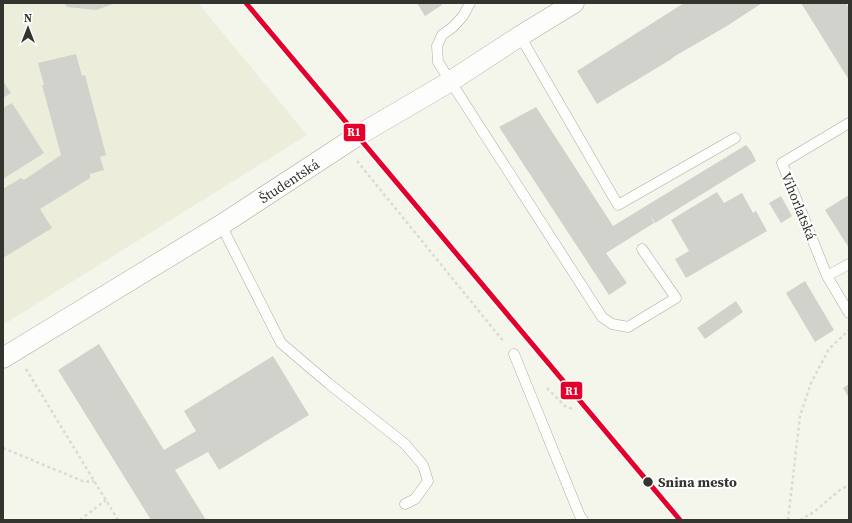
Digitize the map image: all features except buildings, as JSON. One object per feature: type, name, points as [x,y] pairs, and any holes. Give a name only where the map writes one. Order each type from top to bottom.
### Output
[{"type":"street","name":"Študentská","points":[[3,358],[221,225],[344,144],[451,81],[574,3]]},
{"type":"lane","points":[[470,3],[463,16],[442,36],[437,46],[438,62],[602,317],[612,324],[628,327],[676,298],[642,249]]},
{"type":"lane","points":[[520,36],[618,205],[735,138]]},
{"type":"lane","name":"Vihorlatská","points":[[849,123],[782,163],[827,276],[849,313]]},
{"type":"lane","points":[[221,225],[282,343],[328,383],[405,444],[423,465],[428,481],[415,499],[405,504]]},
{"type":"lane","points":[[827,276],[849,264]]},
{"type":"lane","points":[[514,354],[574,502],[583,520]]},
{"type":"path","points":[[344,144],[514,354]]},
{"type":"path","points":[[788,520],[800,416],[811,383],[829,349],[849,330]]},
{"type":"path","points":[[23,366],[118,520]]},
{"type":"path","points":[[3,448],[85,482],[94,481]]},
{"type":"path","points":[[800,520],[814,512],[841,488],[849,485]]},
{"type":"path","points":[[80,520],[106,500]]},
{"type":"shaded area","points":[[3,3],[198,3],[307,135],[3,325]]},
{"type":"transit line","name":"R1","points":[[246,3],[680,520]]},
{"type":"place","name":"Snina mesto","points":[[648,482]]}]
